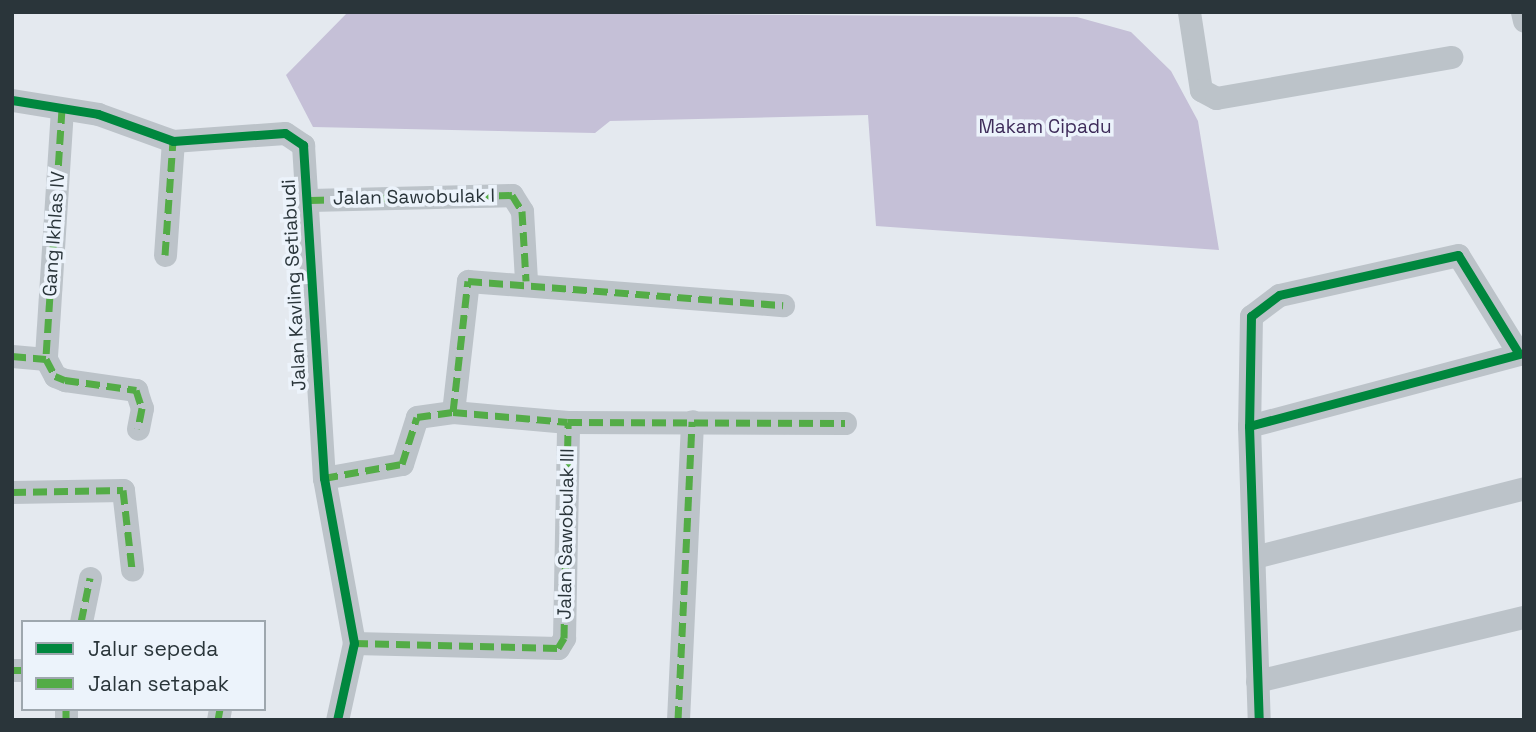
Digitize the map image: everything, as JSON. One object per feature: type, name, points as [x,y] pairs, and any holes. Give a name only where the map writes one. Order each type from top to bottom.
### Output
[{"type":"street","points":[[1189,12],[1201,90],[1216,98],[1451,57]]},
{"type":"street","points":[[1522,12],[1524,21]]},
{"type":"street","name":"Jalan Kavling Setiabudi","points":[[12,100],[98,114],[173,141],[296,136],[303,145],[310,200],[324,478],[354,643],[337,720]]},
{"type":"street","name":"Gang Ikhlas IV","points":[[46,359],[62,108]]},
{"type":"street","points":[[165,255],[173,141]]},
{"type":"street","name":"Jalan Sawobulak I","points":[[310,200],[512,195],[522,211],[526,281]]},
{"type":"street","points":[[1249,426],[1519,354],[1458,255],[1279,295],[1261,303],[1248,329],[1249,426],[1259,720]]},
{"type":"street","points":[[453,412],[464,284],[526,281],[783,305]]},
{"type":"street","points":[[12,356],[46,359],[55,376],[65,380],[136,390],[142,408],[138,429]]},
{"type":"street","points":[[324,478],[402,464],[412,424],[453,412],[568,422],[845,423]]},
{"type":"street","points":[[678,720],[692,421]]},
{"type":"street","name":"Jalan Sawobulak III","points":[[354,643],[558,648],[564,638],[568,422]]},
{"type":"street","points":[[1254,557],[1524,488]]},
{"type":"street","points":[[12,492],[122,491],[132,569]]},
{"type":"street","points":[[81,620],[90,578]]},
{"type":"street","points":[[1257,681],[1524,617]]},
{"type":"green space","name":"Makam Cipadu","points":[[348,12],[1077,17],[1131,32],[1171,71],[1198,121],[1219,250],[876,226],[868,115],[610,121],[595,133],[313,127],[286,75]]},
{"type":"marked path","points":[[62,109],[46,359],[55,376],[65,380],[136,390],[142,408],[138,429]]},
{"type":"marked path","points":[[165,255],[173,141]]},
{"type":"marked path","points":[[310,200],[512,195],[522,211],[526,281]]},
{"type":"marked path","points":[[453,412],[468,281],[783,305]]},
{"type":"marked path","points":[[12,356],[46,359]]},
{"type":"marked path","points":[[324,478],[402,464],[417,417],[453,412],[568,422],[845,423]]},
{"type":"marked path","points":[[678,720],[692,421]]},
{"type":"marked path","points":[[354,643],[558,648],[564,638],[568,422]]},
{"type":"marked path","points":[[12,492],[123,490],[132,569]]},
{"type":"marked path","points":[[81,620],[90,578]]},
{"type":"marked path","points":[[12,670],[21,670]]},
{"type":"marked path","points":[[66,711],[66,720]]},
{"type":"marked path","points":[[218,720],[220,711]]},
{"type":"cycle path","points":[[12,100],[98,114],[173,141],[285,133],[303,145],[324,478],[354,643],[337,720]]},
{"type":"cycle path","points":[[1249,426],[1519,354],[1458,255],[1279,295],[1251,316],[1249,426],[1259,720]]}]
